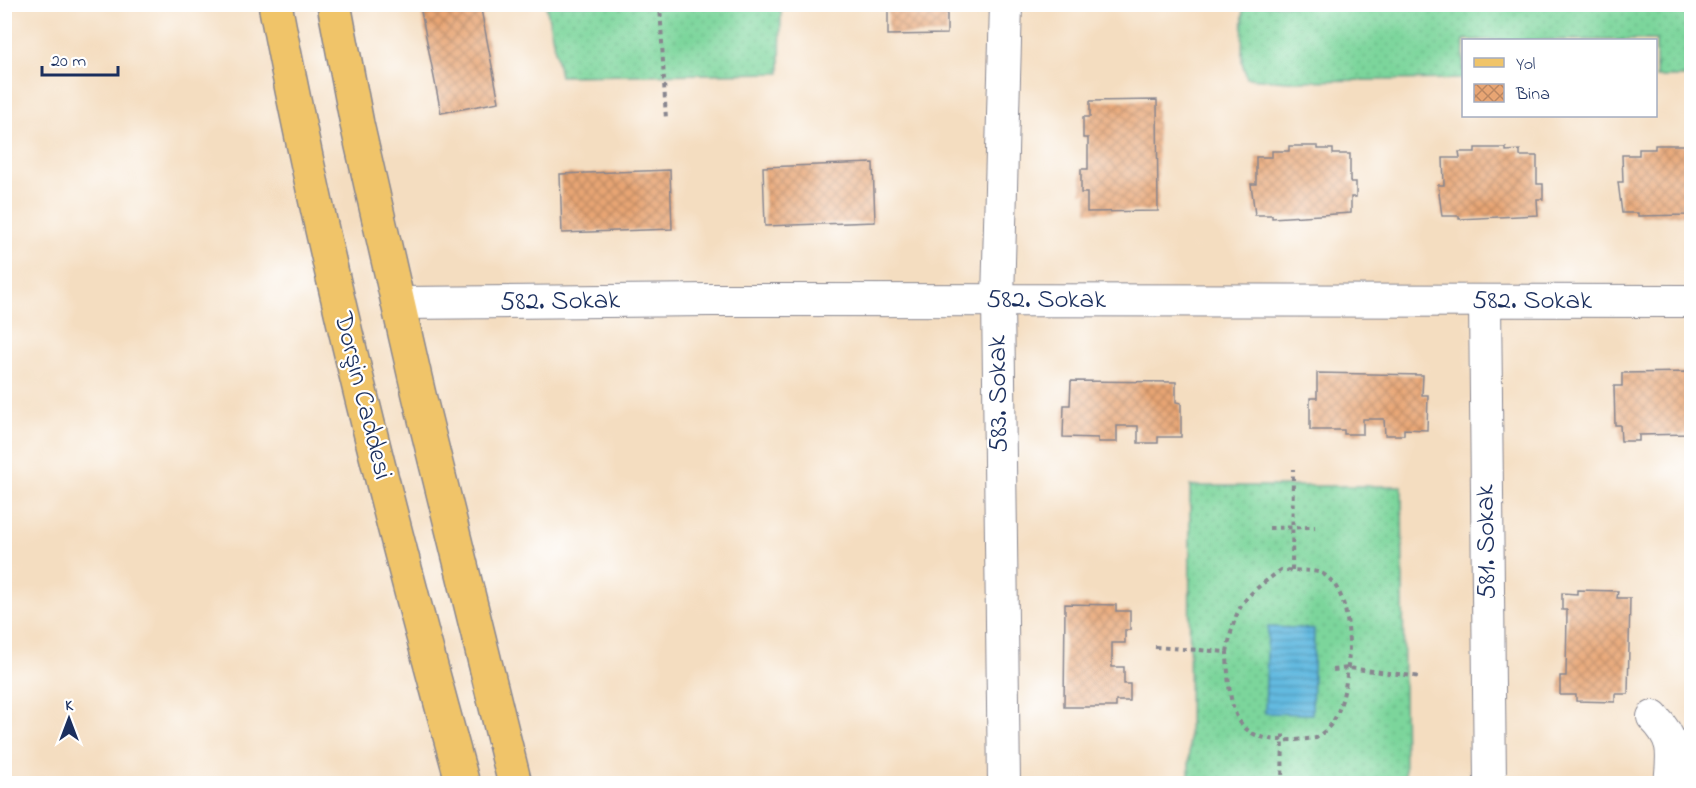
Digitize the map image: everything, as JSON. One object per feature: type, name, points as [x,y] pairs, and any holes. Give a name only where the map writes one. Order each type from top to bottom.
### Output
[{"type":"main road","name":"Dorşin Caddesi","points":[[275,4],[302,149],[355,375],[463,783]]},
{"type":"main road","name":"Dorşin Caddesi","points":[[334,4],[357,124],[422,406],[515,783]]},
{"type":"street","name":"583. Sokak","points":[[1004,783],[998,299],[1006,4]]},
{"type":"street","name":"582. Sokak","points":[[400,303],[998,299],[1692,301]]},
{"type":"street","name":"581. Sokak","points":[[1485,301],[1490,783]]},
{"type":"street","points":[[1653,717],[1668,733],[1672,758],[1670,783]]},
{"type":"path","points":[[660,4],[666,120]]},
{"type":"path","points":[[1292,570],[1293,469]]},
{"type":"path","points":[[1269,528],[1315,527]]},
{"type":"path","points":[[1281,570],[1322,573],[1335,584],[1344,606],[1349,635],[1348,668],[1335,718],[1316,738],[1284,741],[1248,733],[1236,719],[1228,693],[1227,652],[1240,603],[1281,570]]},
{"type":"path","points":[[1155,647],[1227,652]]},
{"type":"path","points":[[1334,670],[1348,668],[1422,677]]},
{"type":"path","points":[[1282,783],[1284,734]]},
{"type":"green space","points":[[546,5],[781,5],[780,73],[560,76]]},
{"type":"green space","points":[[1243,5],[1691,5],[1691,77],[1657,77],[1657,39],[1462,39],[1462,79],[1288,81],[1247,78],[1242,62]]},
{"type":"green space","points":[[1190,486],[1402,486],[1405,783],[1189,784]]},
{"type":"water","points":[[1268,627],[1314,629],[1312,714],[1265,713]]},
{"type":"building","points":[[480,4],[499,102],[441,113],[420,6]]},
{"type":"building","points":[[888,4],[947,4],[947,34],[888,35]]},
{"type":"building","points":[[1157,100],[1158,211],[1087,212],[1087,193],[1081,193],[1081,169],[1088,169],[1088,138],[1083,138],[1083,117],[1090,117],[1090,101]]},
{"type":"building","points":[[1655,145],[1685,145],[1685,148],[1692,148],[1692,212],[1688,215],[1638,216],[1638,213],[1622,213],[1618,182],[1623,182],[1622,155],[1639,155],[1639,149],[1655,149]]},
{"type":"building","points":[[1289,146],[1318,146],[1318,149],[1333,149],[1333,154],[1350,154],[1350,182],[1356,182],[1356,197],[1351,197],[1351,213],[1272,218],[1272,215],[1255,215],[1251,184],[1256,184],[1256,157],[1272,157],[1272,151],[1289,151]]},
{"type":"building","points":[[1475,148],[1506,148],[1506,151],[1520,150],[1520,156],[1537,156],[1537,184],[1543,184],[1543,199],[1537,199],[1538,215],[1459,219],[1459,216],[1442,216],[1438,185],[1444,185],[1443,158],[1460,158],[1459,152],[1475,152]]},
{"type":"building","points":[[873,163],[875,222],[765,226],[763,167]]},
{"type":"building","points":[[670,170],[672,229],[562,233],[560,174]]},
{"type":"building","points":[[1692,372],[1692,434],[1639,435],[1639,441],[1621,441],[1620,425],[1615,425],[1614,386],[1622,386],[1622,373]]},
{"type":"building","points":[[1317,373],[1423,375],[1422,395],[1428,395],[1427,430],[1404,429],[1404,435],[1385,435],[1384,419],[1363,419],[1363,434],[1344,434],[1344,430],[1310,430],[1310,398],[1317,398]]},
{"type":"building","points":[[1071,381],[1176,382],[1176,402],[1181,403],[1181,437],[1158,437],[1158,443],[1138,443],[1138,426],[1117,426],[1117,442],[1098,442],[1098,438],[1063,437],[1064,405],[1070,405]]},
{"type":"building","points":[[1577,590],[1618,591],[1617,598],[1630,598],[1628,694],[1615,694],[1615,702],[1576,701],[1576,695],[1560,695],[1560,676],[1566,676],[1567,610],[1562,610],[1562,593],[1577,594]]},
{"type":"building","points":[[1065,604],[1116,605],[1116,611],[1130,611],[1130,630],[1125,630],[1125,643],[1112,643],[1112,667],[1124,667],[1124,684],[1130,684],[1130,701],[1116,701],[1116,707],[1064,707]]}]
